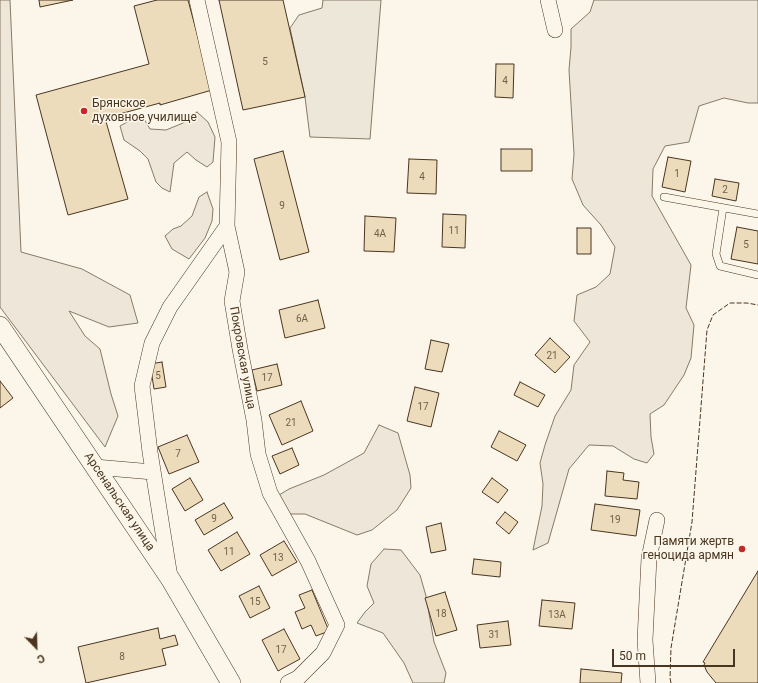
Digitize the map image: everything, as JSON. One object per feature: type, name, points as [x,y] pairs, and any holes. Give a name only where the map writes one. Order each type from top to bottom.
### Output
[{"type":"street","name":"Покровская улица","points":[[196,0],[229,142],[227,226],[237,272],[232,301],[254,420],[258,454],[270,493],[308,561],[336,625],[323,653],[298,678],[288,683]]},
{"type":"street","points":[[548,0],[555,30]]},
{"type":"street","points":[[171,580],[153,472],[142,386],[152,343],[170,307],[227,226]]},
{"type":"street","name":"Арсенальская улица","points":[[0,326],[171,580],[231,683]]},
{"type":"street","points":[[95,467],[153,472]]},
{"type":"street","points":[[648,683],[645,640],[649,558],[657,520]]},
{"type":"lane","points":[[664,197],[758,214]]},
{"type":"lane","points":[[723,208],[716,254],[720,266],[758,275]]},
{"type":"shaded area","points":[[0,0],[10,0],[21,252],[82,269],[130,295],[138,323],[109,327],[69,311],[85,336],[100,349],[118,416],[105,447],[0,307]]},
{"type":"shaded area","points":[[323,0],[381,0],[370,139],[310,137],[305,97],[290,28],[299,15],[322,8]]},
{"type":"shaded area","points":[[594,0],[758,0],[758,103],[748,103],[724,98],[699,106],[689,142],[665,146],[653,169],[652,196],[691,265],[686,308],[694,325],[691,358],[684,375],[664,405],[650,414],[651,437],[654,454],[647,463],[634,459],[613,446],[589,445],[569,469],[548,543],[533,550],[542,506],[543,484],[540,463],[555,416],[571,390],[574,365],[590,342],[574,321],[577,295],[596,287],[610,274],[615,247],[601,225],[583,205],[572,179],[574,154],[569,70],[571,29],[590,12]]},
{"type":"shaded area","points":[[197,112],[208,122],[215,137],[213,162],[207,167],[187,152],[174,163],[170,192],[162,188],[156,182],[148,159],[140,151],[124,140],[120,126],[129,121],[143,117],[150,129],[166,130],[183,123]]},
{"type":"shaded area","points":[[207,192],[213,209],[212,221],[205,238],[189,259],[172,249],[165,236],[173,229],[181,226],[192,216],[199,197]]},
{"type":"shaded area","points":[[379,425],[398,433],[410,475],[411,488],[397,510],[372,530],[357,535],[305,514],[287,514],[279,495],[289,489],[324,475],[364,453]]},
{"type":"shaded area","points":[[384,549],[401,550],[420,575],[426,596],[434,642],[446,673],[444,683],[413,683],[404,663],[383,633],[357,623],[374,603],[367,586],[371,564]]},
{"type":"building","points":[[39,0],[73,0],[40,7]]},
{"type":"building","name":"Брянское духовное училище","points":[[157,0],[188,0],[212,90],[160,105],[160,103],[105,118],[128,199],[68,215],[36,95],[149,64],[134,6]]},
{"type":"building","points":[[219,0],[283,0],[305,97],[243,110]]},
{"type":"building","points":[[496,64],[514,64],[513,98],[495,97]]},
{"type":"building","points":[[501,149],[532,149],[532,171],[501,171]]},
{"type":"building","points":[[283,151],[309,252],[280,260],[254,159]]},
{"type":"building","points":[[668,157],[691,161],[685,192],[662,187]]},
{"type":"building","points":[[409,159],[437,160],[436,194],[407,193]]},
{"type":"building","points":[[715,179],[739,183],[736,201],[712,196]]},
{"type":"building","points":[[443,214],[466,215],[465,248],[442,247]]},
{"type":"building","points":[[365,216],[396,218],[394,252],[364,251]]},
{"type":"building","points":[[737,227],[758,231],[758,264],[731,259]]},
{"type":"building","points":[[577,228],[591,228],[591,254],[577,254]]},
{"type":"building","points":[[318,300],[325,328],[285,338],[279,310]]},
{"type":"building","points":[[550,338],[570,357],[555,373],[535,355]]},
{"type":"building","points":[[431,340],[449,344],[442,372],[425,369]]},
{"type":"building","points":[[162,362],[166,387],[154,389],[150,364]]},
{"type":"building","points":[[277,364],[282,385],[257,391],[252,370]]},
{"type":"building","points":[[0,381],[13,398],[0,408]]},
{"type":"building","points":[[520,382],[545,395],[538,407],[514,395]]},
{"type":"building","points":[[415,387],[439,393],[431,427],[407,421]]},
{"type":"building","points":[[301,401],[313,431],[282,445],[269,415]]},
{"type":"building","points":[[499,431],[526,445],[517,461],[491,447]]},
{"type":"building","points":[[187,435],[199,462],[169,474],[158,447]]},
{"type":"building","points":[[292,448],[299,465],[280,474],[272,456]]},
{"type":"building","points":[[607,471],[624,473],[623,480],[639,482],[637,499],[605,496]]},
{"type":"building","points":[[190,478],[203,500],[185,511],[172,489]]},
{"type":"building","points":[[492,478],[508,490],[498,503],[482,492]]},
{"type":"building","points":[[224,503],[233,518],[204,535],[195,520]]},
{"type":"building","points":[[595,504],[640,510],[636,536],[591,530]]},
{"type":"building","points":[[505,512],[518,522],[509,534],[496,523]]},
{"type":"building","points":[[441,523],[446,550],[431,553],[426,527]]},
{"type":"building","points":[[237,532],[250,554],[221,571],[208,550]]},
{"type":"building","points":[[284,541],[297,562],[272,576],[260,555]]},
{"type":"building","points":[[474,559],[501,562],[500,577],[472,574]]},
{"type":"building","points":[[758,571],[758,683],[716,683],[707,672],[704,665],[705,663],[703,662]]},
{"type":"building","points":[[259,586],[270,608],[250,618],[239,596]]},
{"type":"building","points":[[312,590],[329,631],[316,636],[311,625],[302,629],[295,612],[305,608],[299,595]]},
{"type":"building","points":[[445,592],[457,630],[436,636],[425,598]]},
{"type":"building","points":[[542,600],[575,603],[572,629],[539,626]]},
{"type":"building","points":[[508,621],[511,645],[480,648],[477,625]]},
{"type":"building","points":[[158,628],[160,639],[175,635],[178,645],[162,649],[166,665],[86,683],[78,647]]},
{"type":"building","points":[[284,629],[300,659],[278,671],[262,640]]},
{"type":"building","points":[[581,669],[622,673],[621,683],[580,683]]},
{"type":"fence","points":[[671,683],[671,648],[692,522],[707,330],[713,315],[730,303],[747,303],[758,305]]},
{"type":"place","name":"Брянское духовное училище","points":[[84,111]]},
{"type":"place","name":"Памяти жертв геноцида армян","points":[[742,549]]}]
